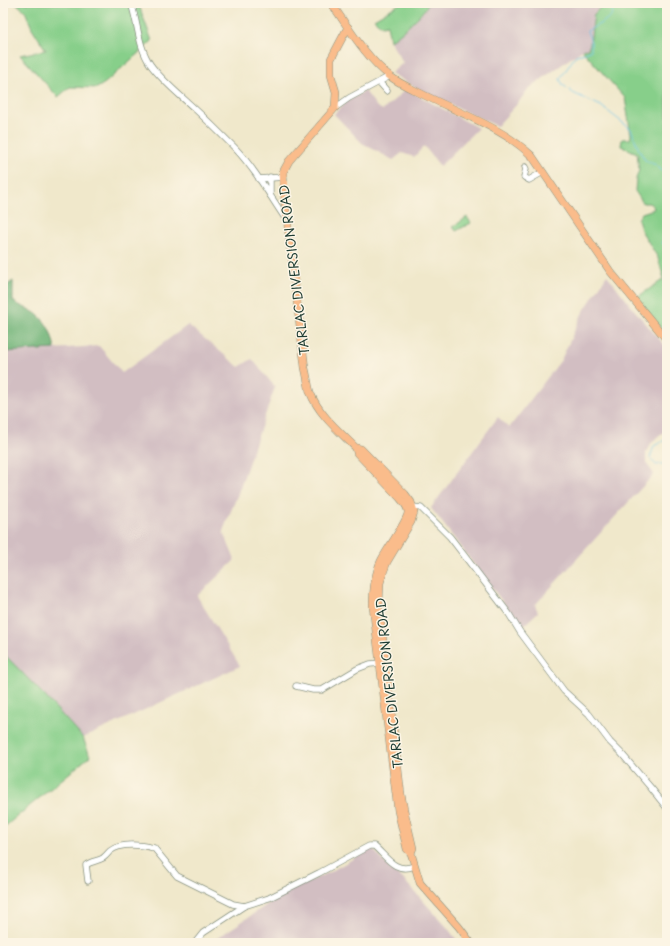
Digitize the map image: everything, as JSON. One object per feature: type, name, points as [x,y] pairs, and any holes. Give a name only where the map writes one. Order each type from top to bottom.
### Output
[{"type":"main road","points":[[332,3],[371,58],[390,76],[516,142],[532,156],[610,270],[667,340]]},
{"type":"main road","points":[[335,108],[336,92],[331,75],[331,59],[348,27]]},
{"type":"main road","name":"TARLAC DIVERSION ROAD","points":[[335,108],[284,169],[283,176],[287,221],[305,368],[310,392],[322,413],[356,448],[357,453],[414,512],[411,522],[387,562],[379,593],[379,607],[404,810],[413,848],[411,853]]},
{"type":"main road","name":"TARLAC DIVERSION ROAD","points":[[410,508],[406,519],[382,559],[374,582],[373,607],[398,811],[407,849],[411,853],[417,878],[423,888],[459,927],[471,943]]},
{"type":"street","points":[[131,3],[143,49],[157,73],[235,149],[260,179],[287,221]]},
{"type":"street","points":[[335,108],[357,93],[390,76]]},
{"type":"street","points":[[380,82],[386,91]]},
{"type":"street","points":[[525,168],[524,177],[529,180],[543,172]]},
{"type":"street","points":[[260,179],[283,176]]},
{"type":"street","points":[[270,177],[270,196]]},
{"type":"street","points":[[410,508],[421,508],[450,537],[509,614],[520,632],[564,691],[589,714],[610,742],[667,808]]},
{"type":"street","points":[[296,686],[312,690],[322,690],[357,668],[370,664],[381,663]]},
{"type":"street","points":[[88,881],[86,865],[105,857],[110,851],[121,846],[133,845],[152,847],[177,876],[233,904],[244,906]]},
{"type":"street","points":[[196,943],[203,933],[244,906],[269,898],[369,846],[374,846],[390,863],[396,866],[414,866]]},
{"type":"shaded area","points":[[429,3],[605,3],[594,14],[588,49],[582,50],[528,89],[518,103],[497,126],[420,90],[391,73],[403,63],[390,41],[423,12]]},
{"type":"shaded area","points":[[406,89],[478,128],[440,166],[424,146],[414,157],[402,153],[393,160],[362,143],[334,114],[347,101],[365,91],[377,107],[383,110]]},
{"type":"shaded area","points":[[607,275],[635,311],[667,348],[667,430],[657,437],[646,452],[646,463],[654,474],[535,605],[538,612],[522,627],[431,508],[498,417],[509,428],[561,360],[582,314]]},
{"type":"shaded area","points":[[188,325],[239,367],[252,359],[275,387],[237,496],[223,531],[235,560],[197,596],[240,666],[83,738],[3,653],[3,352],[99,346],[122,373]]},
{"type":"shaded area","points":[[372,848],[394,873],[402,878],[446,926],[459,943],[210,943],[286,892],[328,873]]},
{"type":"green space","points":[[16,3],[138,3],[152,41],[105,83],[97,88],[70,87],[58,97],[20,55],[46,50],[32,28],[25,11]]},
{"type":"green space","points":[[401,3],[429,3],[411,24],[390,41],[387,25],[382,26],[374,19]]},
{"type":"green space","points":[[605,3],[667,3],[667,336],[636,298],[664,279],[658,258],[641,230],[638,219],[642,213],[654,209],[649,203],[643,203],[635,191],[636,179],[639,170],[637,153],[621,146],[622,139],[630,139],[631,135],[625,98],[582,50],[588,49],[590,44],[594,14]]},
{"type":"green space","points":[[467,217],[471,223],[456,231],[453,227]]},
{"type":"green space","points":[[13,281],[13,301],[36,313],[44,321],[50,331],[55,349],[3,352],[3,288]]},
{"type":"green space","points":[[3,653],[83,738],[90,756],[3,828]]},
{"type":"waterway","points":[[615,3],[611,16],[587,31],[591,42],[591,50],[586,53],[576,55],[560,79],[563,85],[573,93],[601,106],[631,129],[639,150],[645,160],[656,165],[667,176]]},
{"type":"waterway","points":[[667,236],[662,242],[667,249]]},
{"type":"waterway","points":[[667,439],[654,446],[650,458],[656,465],[667,463]]}]
